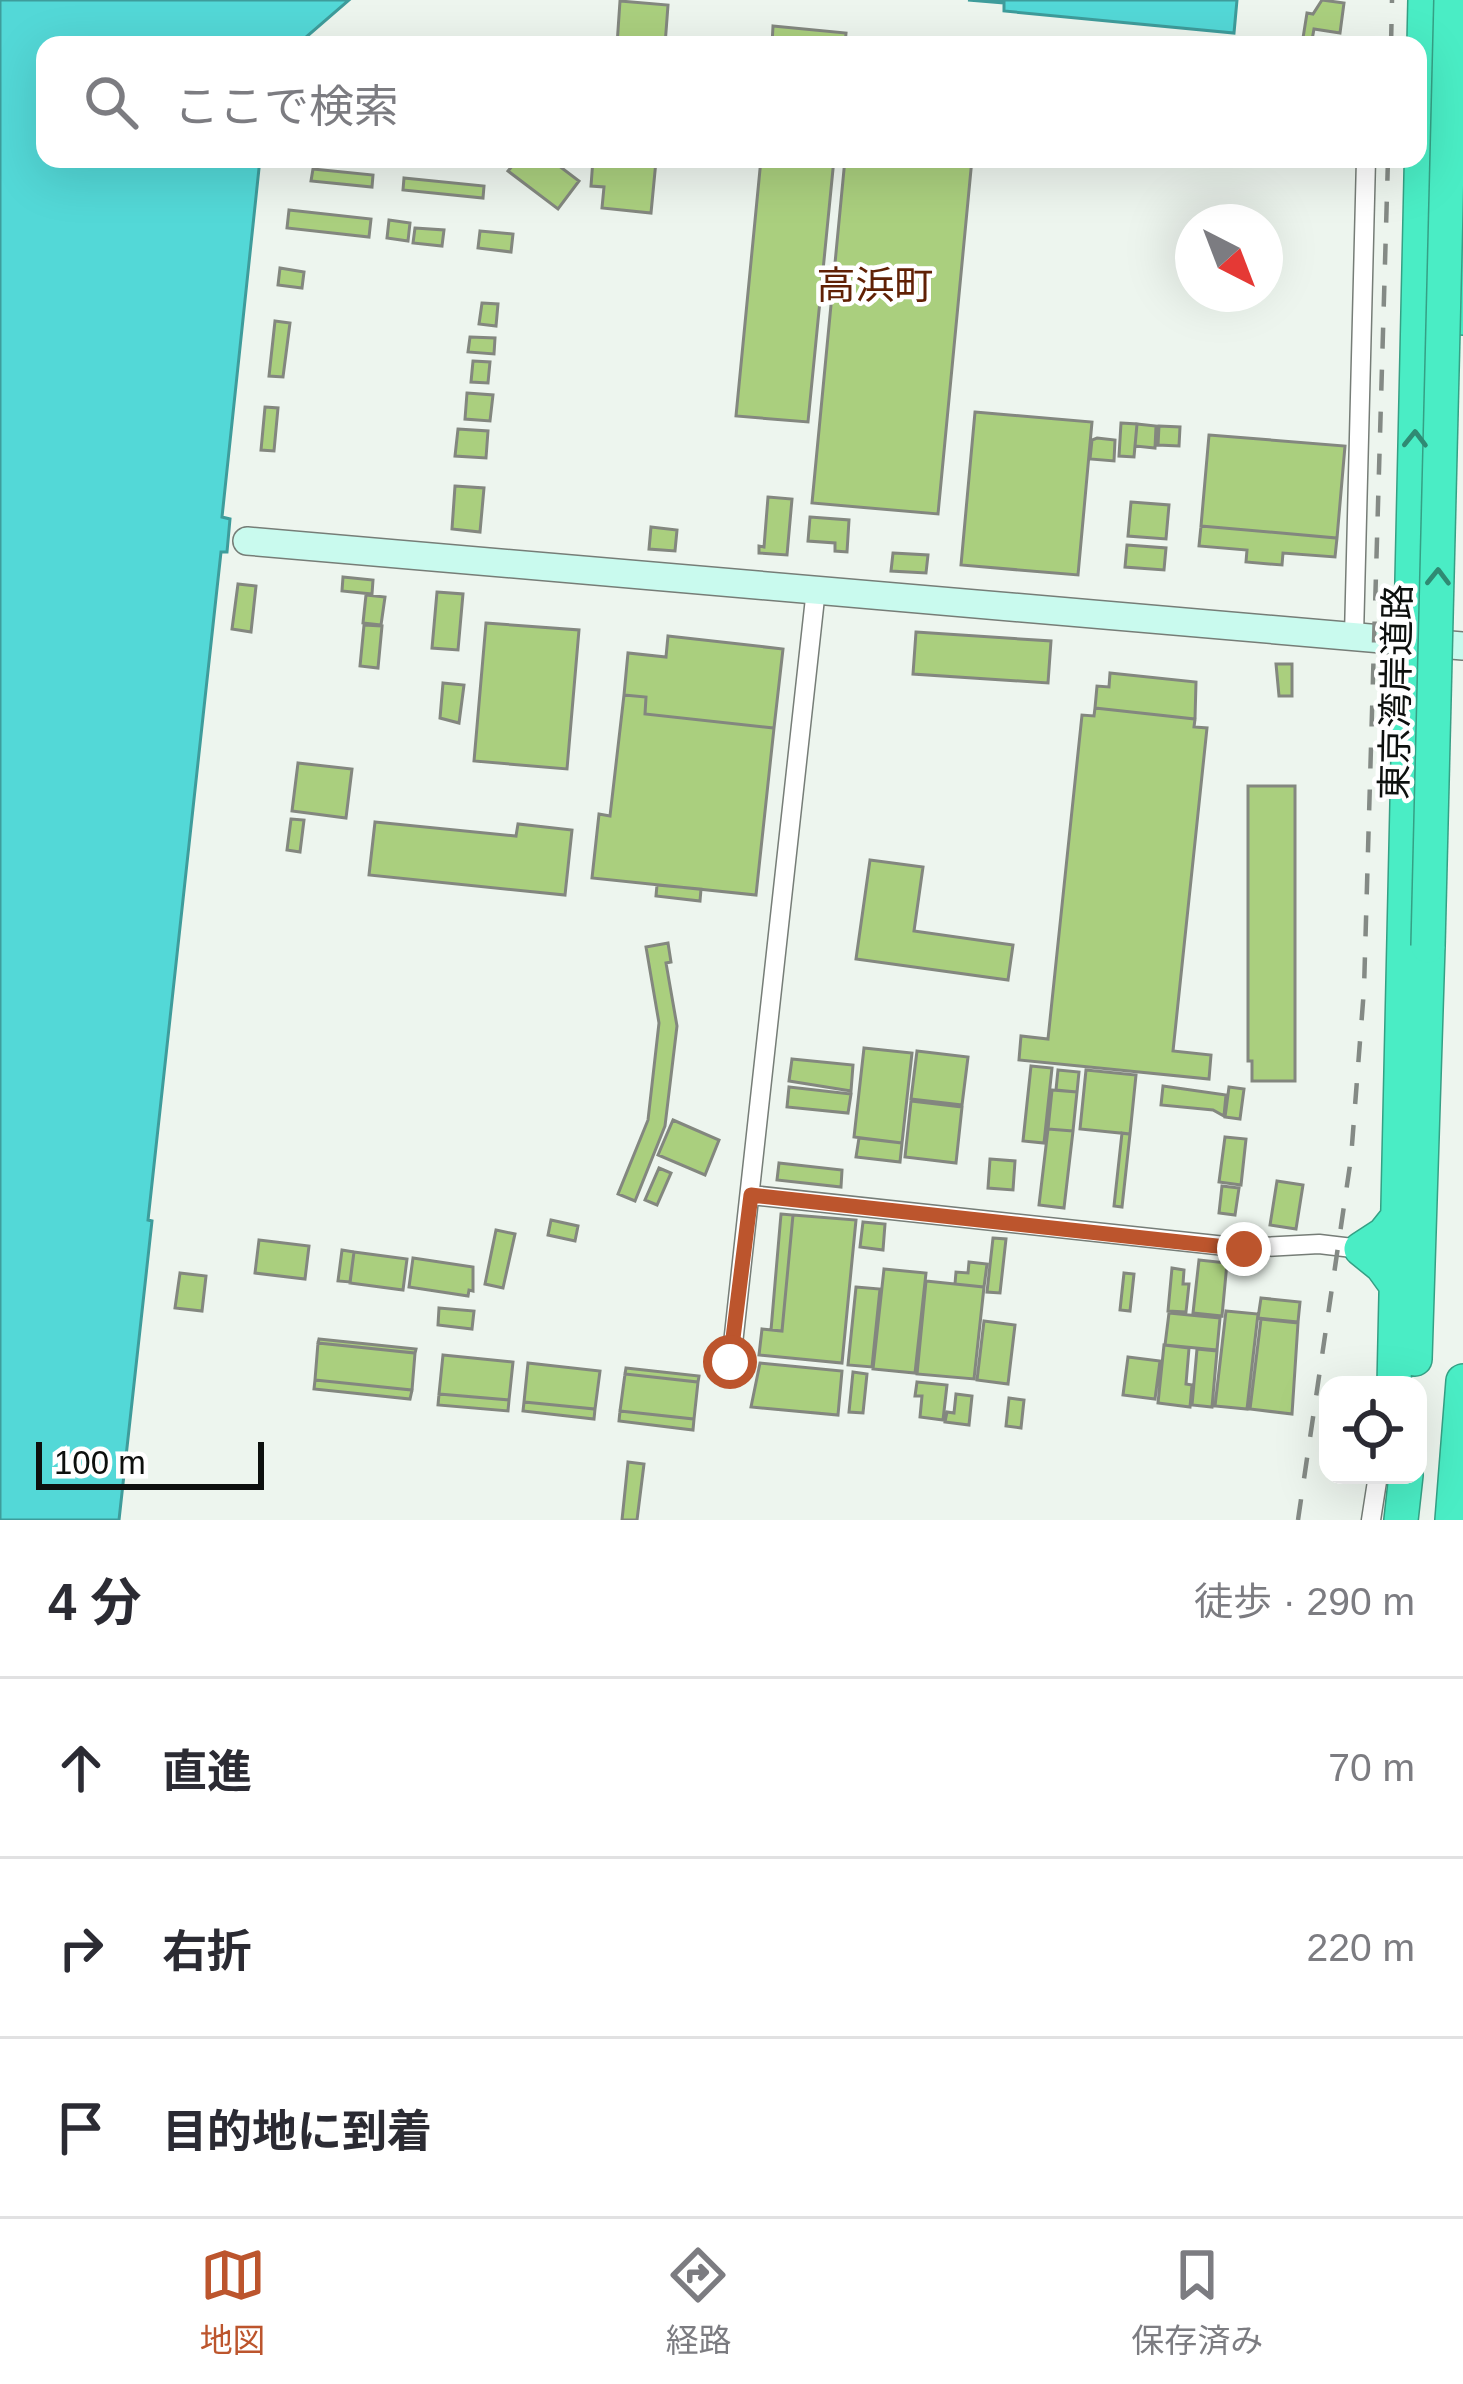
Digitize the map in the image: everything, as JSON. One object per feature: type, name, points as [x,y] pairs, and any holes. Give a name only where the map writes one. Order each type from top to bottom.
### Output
[{"type":"highway","name":"東京湾岸道路","points":[[1424,36],[1425,0]]},
{"type":"highway","name":"東京湾岸道路","points":[[1413,1376],[1451,0]]},
{"type":"highway","name":"東京湾岸道路","points":[[1392,1376],[1422,168]]},
{"type":"highway","points":[[1463,180],[1463,318]]},
{"type":"highway","points":[[1395,1284],[1361,1249],[1396,1219]]},
{"type":"highway","points":[[1452,1520],[1463,1381]]},
{"type":"highway","points":[[1390,1520],[1392,1484]]},
{"type":"highway","points":[[1401,1520],[1405,1484]]},
{"type":"street","points":[[1354,636],[1366,168]]},
{"type":"street","points":[[247,541],[1463,646]]},
{"type":"street","points":[[730,1362],[816,590]]},
{"type":"street","points":[[751,1195],[1244,1249],[1319,1244],[1361,1249]]},
{"type":"street","points":[[1371,1520],[1377,1484]]},
{"type":"water","points":[[0,0],[349,0],[307,36],[36,36],[36,168],[259,168],[222,517],[230,519],[227,552],[221,552],[119,1520],[0,1520]]},
{"type":"water","points":[[968,0],[1237,0],[1234,33],[1004,11],[1004,3]]},
{"type":"building","points":[[1322,0],[1344,3],[1340,33],[1314,29],[1313,36],[1303,36],[1307,13],[1313,14]]},
{"type":"building","points":[[620,1],[668,5],[666,36],[618,36]]},
{"type":"building","points":[[773,26],[846,33],[846,36],[772,36]]},
{"type":"building","points":[[562,168],[579,181],[558,209],[508,171]]},
{"type":"building","points":[[592,168],[655,168],[651,213],[602,208],[604,187],[591,186]]},
{"type":"building","points":[[760,168],[833,168],[808,422],[736,416]]},
{"type":"building","points":[[844,168],[971,168],[938,514],[812,503]]},
{"type":"building","points":[[313,169],[373,175],[372,187],[311,181]]},
{"type":"building","points":[[404,178],[484,186],[483,198],[403,190]]},
{"type":"building","points":[[289,210],[371,219],[369,237],[287,228]]},
{"type":"building","points":[[389,220],[410,223],[408,241],[387,238]]},
{"type":"building","points":[[415,228],[444,230],[442,246],[413,243]]},
{"type":"building","points":[[480,231],[513,234],[511,252],[478,248]]},
{"type":"building","points":[[280,268],[304,272],[302,288],[278,285]]},
{"type":"building","points":[[482,303],[498,304],[496,326],[479,324]]},
{"type":"building","points":[[275,321],[290,323],[283,377],[269,376]]},
{"type":"building","points":[[470,337],[495,338],[494,354],[468,352]]},
{"type":"building","points":[[473,361],[490,362],[488,383],[471,382]]},
{"type":"building","points":[[467,393],[493,395],[490,421],[465,419]]},
{"type":"building","points":[[265,407],[278,408],[274,451],[261,450]]},
{"type":"building","points":[[975,412],[1092,422],[1078,575],[961,565]]},
{"type":"building","points":[[1121,423],[1137,424],[1134,457],[1119,456]]},
{"type":"building","points":[[1137,424],[1156,426],[1155,448],[1135,446]]},
{"type":"building","points":[[1159,426],[1180,427],[1179,446],[1158,445]]},
{"type":"building","points":[[458,429],[488,431],[486,458],[455,456]]},
{"type":"building","points":[[1209,435],[1345,446],[1337,538],[1201,526]]},
{"type":"building","points":[[1092,440],[1115,440],[1114,461],[1090,459]]},
{"type":"building","points":[[455,486],[484,488],[480,532],[452,529]]},
{"type":"building","points":[[768,497],[792,499],[787,555],[759,553],[759,546],[764,547]]},
{"type":"building","points":[[1131,502],[1169,505],[1166,539],[1128,536]]},
{"type":"building","points":[[810,517],[849,520],[847,552],[835,551],[835,543],[808,541]]},
{"type":"building","points":[[1201,526],[1337,538],[1335,557],[1283,553],[1282,565],[1246,562],[1247,550],[1199,546]]},
{"type":"building","points":[[651,527],[677,530],[675,551],[649,549]]},
{"type":"building","points":[[1127,545],[1166,548],[1164,570],[1125,567]]},
{"type":"building","points":[[893,553],[928,555],[926,573],[891,571]]},
{"type":"building","points":[[343,577],[373,580],[372,594],[342,591]]},
{"type":"building","points":[[238,584],[256,586],[251,632],[232,629]]},
{"type":"building","points":[[437,592],[463,594],[458,650],[432,648]]},
{"type":"building","points":[[366,595],[385,597],[381,625],[363,623]]},
{"type":"building","points":[[486,623],[579,630],[567,769],[474,761]]},
{"type":"building","points":[[364,625],[382,626],[378,668],[360,666]]},
{"type":"building","points":[[916,632],[1051,641],[1048,683],[913,674]]},
{"type":"building","points":[[668,636],[783,649],[774,728],[645,714],[646,697],[624,695],[628,653],[666,657]]},
{"type":"building","points":[[1276,664],[1292,664],[1292,696],[1279,696]]},
{"type":"building","points":[[1110,673],[1196,682],[1195,719],[1095,708],[1097,686],[1109,687]]},
{"type":"building","points":[[443,683],[464,685],[459,723],[440,718]]},
{"type":"building","points":[[624,695],[646,697],[645,714],[774,728],[756,895],[592,878],[599,814],[610,816]]},
{"type":"building","points":[[1095,708],[1195,719],[1194,727],[1207,728],[1173,1051],[1211,1055],[1209,1079],[1019,1060],[1021,1036],[1048,1039],[1082,715],[1094,716]]},
{"type":"building","points":[[298,763],[352,769],[346,818],[292,811]]},
{"type":"building","points":[[1248,786],[1295,786],[1295,1081],[1252,1081],[1252,1061],[1248,1061]]},
{"type":"building","points":[[291,819],[304,820],[300,852],[287,850]]},
{"type":"building","points":[[375,822],[516,836],[518,824],[572,830],[565,895],[369,875]]},
{"type":"building","points":[[870,860],[923,867],[914,931],[1013,945],[1008,980],[856,959]]},
{"type":"building","points":[[657,885],[701,889],[700,901],[656,896]]},
{"type":"building","points":[[668,943],[671,962],[666,963],[677,1026],[665,1126],[635,1201],[618,1194],[648,1120],[659,1023],[646,947]]},
{"type":"building","points":[[864,1048],[912,1053],[902,1143],[854,1137]]},
{"type":"building","points":[[917,1051],[968,1057],[962,1105],[911,1099]]},
{"type":"building","points":[[792,1059],[853,1065],[851,1091],[789,1081]]},
{"type":"building","points":[[1031,1066],[1052,1068],[1044,1143],[1023,1141]]},
{"type":"building","points":[[1058,1070],[1079,1072],[1077,1092],[1056,1090]]},
{"type":"building","points":[[1086,1070],[1136,1075],[1130,1134],[1080,1129]]},
{"type":"building","points":[[1163,1086],[1226,1095],[1224,1116],[1213,1110],[1161,1105]]},
{"type":"building","points":[[789,1087],[851,1094],[848,1113],[787,1107]]},
{"type":"building","points":[[1229,1087],[1244,1089],[1240,1119],[1225,1117]]},
{"type":"building","points":[[1052,1090],[1077,1092],[1073,1131],[1048,1129]]},
{"type":"building","points":[[911,1101],[962,1107],[956,1163],[905,1157]]},
{"type":"building","points":[[673,1120],[719,1140],[705,1175],[658,1155]]},
{"type":"building","points":[[1048,1129],[1073,1131],[1064,1208],[1039,1205]]},
{"type":"building","points":[[1122,1133],[1130,1134],[1122,1207],[1114,1206]]},
{"type":"building","points":[[1225,1137],[1246,1139],[1241,1185],[1219,1182]]},
{"type":"building","points":[[859,1138],[902,1143],[900,1162],[856,1157]]},
{"type":"building","points":[[990,1159],[1015,1161],[1013,1190],[988,1188]]},
{"type":"building","points":[[779,1163],[842,1170],[841,1187],[777,1180]]},
{"type":"building","points":[[659,1168],[671,1173],[657,1205],[645,1200]]},
{"type":"building","points":[[1277,1181],[1303,1185],[1296,1229],[1270,1225]]},
{"type":"building","points":[[1222,1186],[1239,1188],[1235,1215],[1219,1213]]},
{"type":"building","points":[[781,1214],[793,1215],[782,1331],[771,1330]]},
{"type":"building","points":[[793,1215],[856,1220],[842,1363],[759,1355],[762,1329],[782,1331]]},
{"type":"building","points":[[551,1220],[578,1226],[575,1241],[548,1235]]},
{"type":"building","points":[[863,1222],[885,1224],[883,1250],[860,1247]]},
{"type":"building","points":[[496,1230],[515,1234],[503,1288],[485,1284]]},
{"type":"building","points":[[993,1238],[1006,1239],[1000,1293],[987,1292]]},
{"type":"building","points":[[259,1240],[309,1246],[305,1279],[255,1273]]},
{"type":"building","points":[[342,1250],[354,1252],[350,1282],[338,1281]]},
{"type":"building","points":[[354,1252],[407,1259],[403,1290],[350,1283]]},
{"type":"building","points":[[413,1258],[473,1267],[473,1291],[468,1296],[409,1287]]},
{"type":"building","points":[[1199,1260],[1227,1263],[1222,1316],[1193,1313]]},
{"type":"building","points":[[969,1262],[987,1264],[984,1287],[955,1284],[956,1272],[968,1273]]},
{"type":"building","points":[[1172,1268],[1184,1270],[1183,1284],[1189,1284],[1186,1312],[1168,1311]]},
{"type":"building","points":[[884,1269],[926,1273],[915,1373],[873,1369]]},
{"type":"building","points":[[180,1273],[206,1276],[202,1311],[175,1308]]},
{"type":"building","points":[[1124,1273],[1134,1274],[1130,1311],[1120,1310]]},
{"type":"building","points":[[926,1281],[984,1287],[974,1379],[917,1374]]},
{"type":"building","points":[[856,1287],[880,1289],[872,1367],[848,1365]]},
{"type":"building","points":[[1261,1298],[1300,1302],[1298,1322],[1258,1318]]},
{"type":"building","points":[[439,1308],[474,1311],[472,1329],[438,1325]]},
{"type":"building","points":[[1226,1311],[1258,1314],[1247,1409],[1215,1406]]},
{"type":"building","points":[[1169,1313],[1220,1318],[1217,1350],[1165,1345]]},
{"type":"building","points":[[1261,1319],[1298,1323],[1292,1414],[1250,1409]]},
{"type":"building","points":[[984,1321],[1015,1325],[1008,1384],[977,1380]]},
{"type":"building","points":[[319,1339],[416,1349],[415,1353],[318,1343]]},
{"type":"building","points":[[318,1343],[415,1353],[412,1390],[315,1380]]},
{"type":"building","points":[[1164,1345],[1189,1348],[1186,1384],[1192,1385],[1190,1407],[1158,1403]]},
{"type":"building","points":[[1197,1349],[1217,1351],[1212,1407],[1192,1405]]},
{"type":"building","points":[[443,1355],[513,1362],[509,1400],[439,1394]]},
{"type":"building","points":[[1128,1357],[1160,1361],[1155,1399],[1123,1395]]},
{"type":"building","points":[[528,1363],[600,1371],[595,1409],[524,1402]]},
{"type":"building","points":[[760,1363],[842,1371],[838,1415],[751,1407]]},
{"type":"building","points":[[626,1368],[699,1376],[698,1382],[625,1374]]},
{"type":"building","points":[[853,1372],[867,1374],[863,1413],[849,1412]]},
{"type":"building","points":[[625,1374],[698,1382],[694,1419],[620,1411]]},
{"type":"building","points":[[315,1380],[412,1390],[410,1399],[314,1389]]},
{"type":"building","points":[[917,1382],[947,1385],[943,1420],[920,1417],[922,1396],[915,1396]]},
{"type":"building","points":[[439,1394],[509,1400],[508,1411],[438,1405]]},
{"type":"building","points":[[956,1394],[972,1396],[969,1425],[945,1422],[947,1412],[954,1413]]},
{"type":"building","points":[[1009,1398],[1024,1400],[1021,1428],[1006,1426]]},
{"type":"building","points":[[524,1402],[595,1409],[594,1419],[523,1411]]},
{"type":"building","points":[[620,1411],[694,1419],[693,1430],[619,1421]]},
{"type":"building","points":[[628,1462],[644,1464],[637,1520],[622,1520]]},
{"type":"railway","points":[[1391,36],[1392,0]]},
{"type":"railway","points":[[1298,1520],[1351,1158],[1364,989],[1388,168]]},
{"type":"district","name":"高浜町","points":[[875,285]]},
{"type":"route","points":[[730,1362],[751,1195],[1244,1249]]}]
